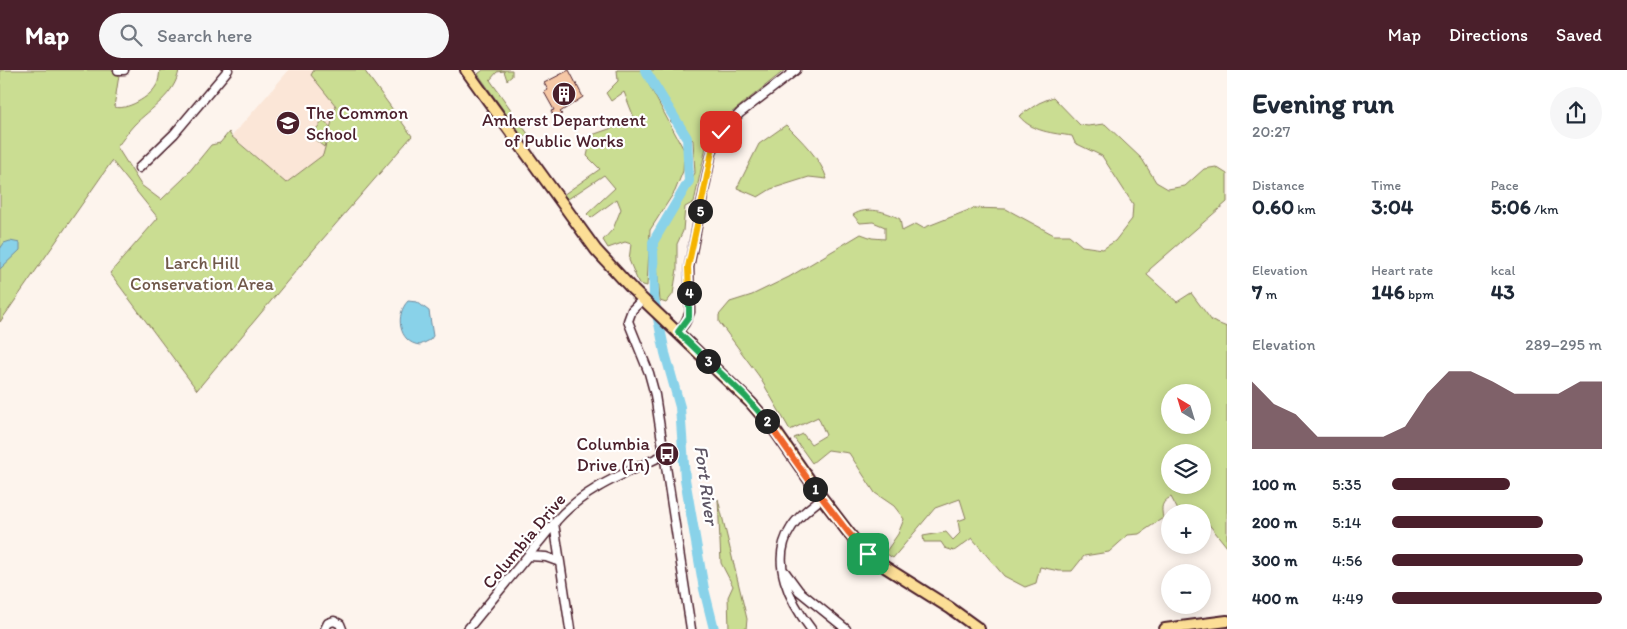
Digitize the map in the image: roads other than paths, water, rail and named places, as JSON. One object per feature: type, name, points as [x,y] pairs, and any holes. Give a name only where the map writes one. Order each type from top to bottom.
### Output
[{"type":"main road","points":[[466,70],[588,240],[615,272],[739,390],[763,416],[851,536],[874,558],[979,629]]},
{"type":"main road","points":[[1165,629],[1227,621]]},
{"type":"street","points":[[118,70],[124,70]]},
{"type":"street","points":[[139,168],[169,140],[228,70]]},
{"type":"street","points":[[678,332],[686,323],[690,312],[688,267],[711,156],[717,137],[740,113],[796,70]]},
{"type":"street","points":[[646,302],[632,310],[628,321],[653,388],[691,629]]},
{"type":"street","name":"Columbia Drive","points":[[468,629],[554,523],[579,499],[617,477],[664,455]]},
{"type":"street","points":[[811,629],[789,594],[783,568],[784,544],[790,529],[803,514],[822,498]]},
{"type":"street","points":[[554,523],[570,629]]},
{"type":"street","points":[[529,556],[546,557],[560,562]]},
{"type":"street","points":[[783,568],[799,591],[846,629]]},
{"type":"street","points":[[325,629],[328,623],[334,621],[340,624],[342,629]]},
{"type":"water","points":[[10,241],[20,243],[20,250],[0,269],[0,249],[4,243]]},
{"type":"water","points":[[408,301],[417,302],[429,311],[433,336],[430,340],[420,345],[407,339],[401,327],[401,313]]},
{"type":"waterway","name":"Fort River","points":[[645,70],[687,138],[689,181],[653,242],[654,299],[665,353],[680,407],[685,479],[704,589],[714,629]]},
{"type":"place","name":"Amherst Department of Public Works","points":[[564,94]]},
{"type":"place","name":"The Common School","points":[[288,123]]},
{"type":"place","name":"Columbia Drive (In)","points":[[667,454]]},
{"type":"park label","name":"Larch Hill Conservation Area","points":[[202,273]]}]
